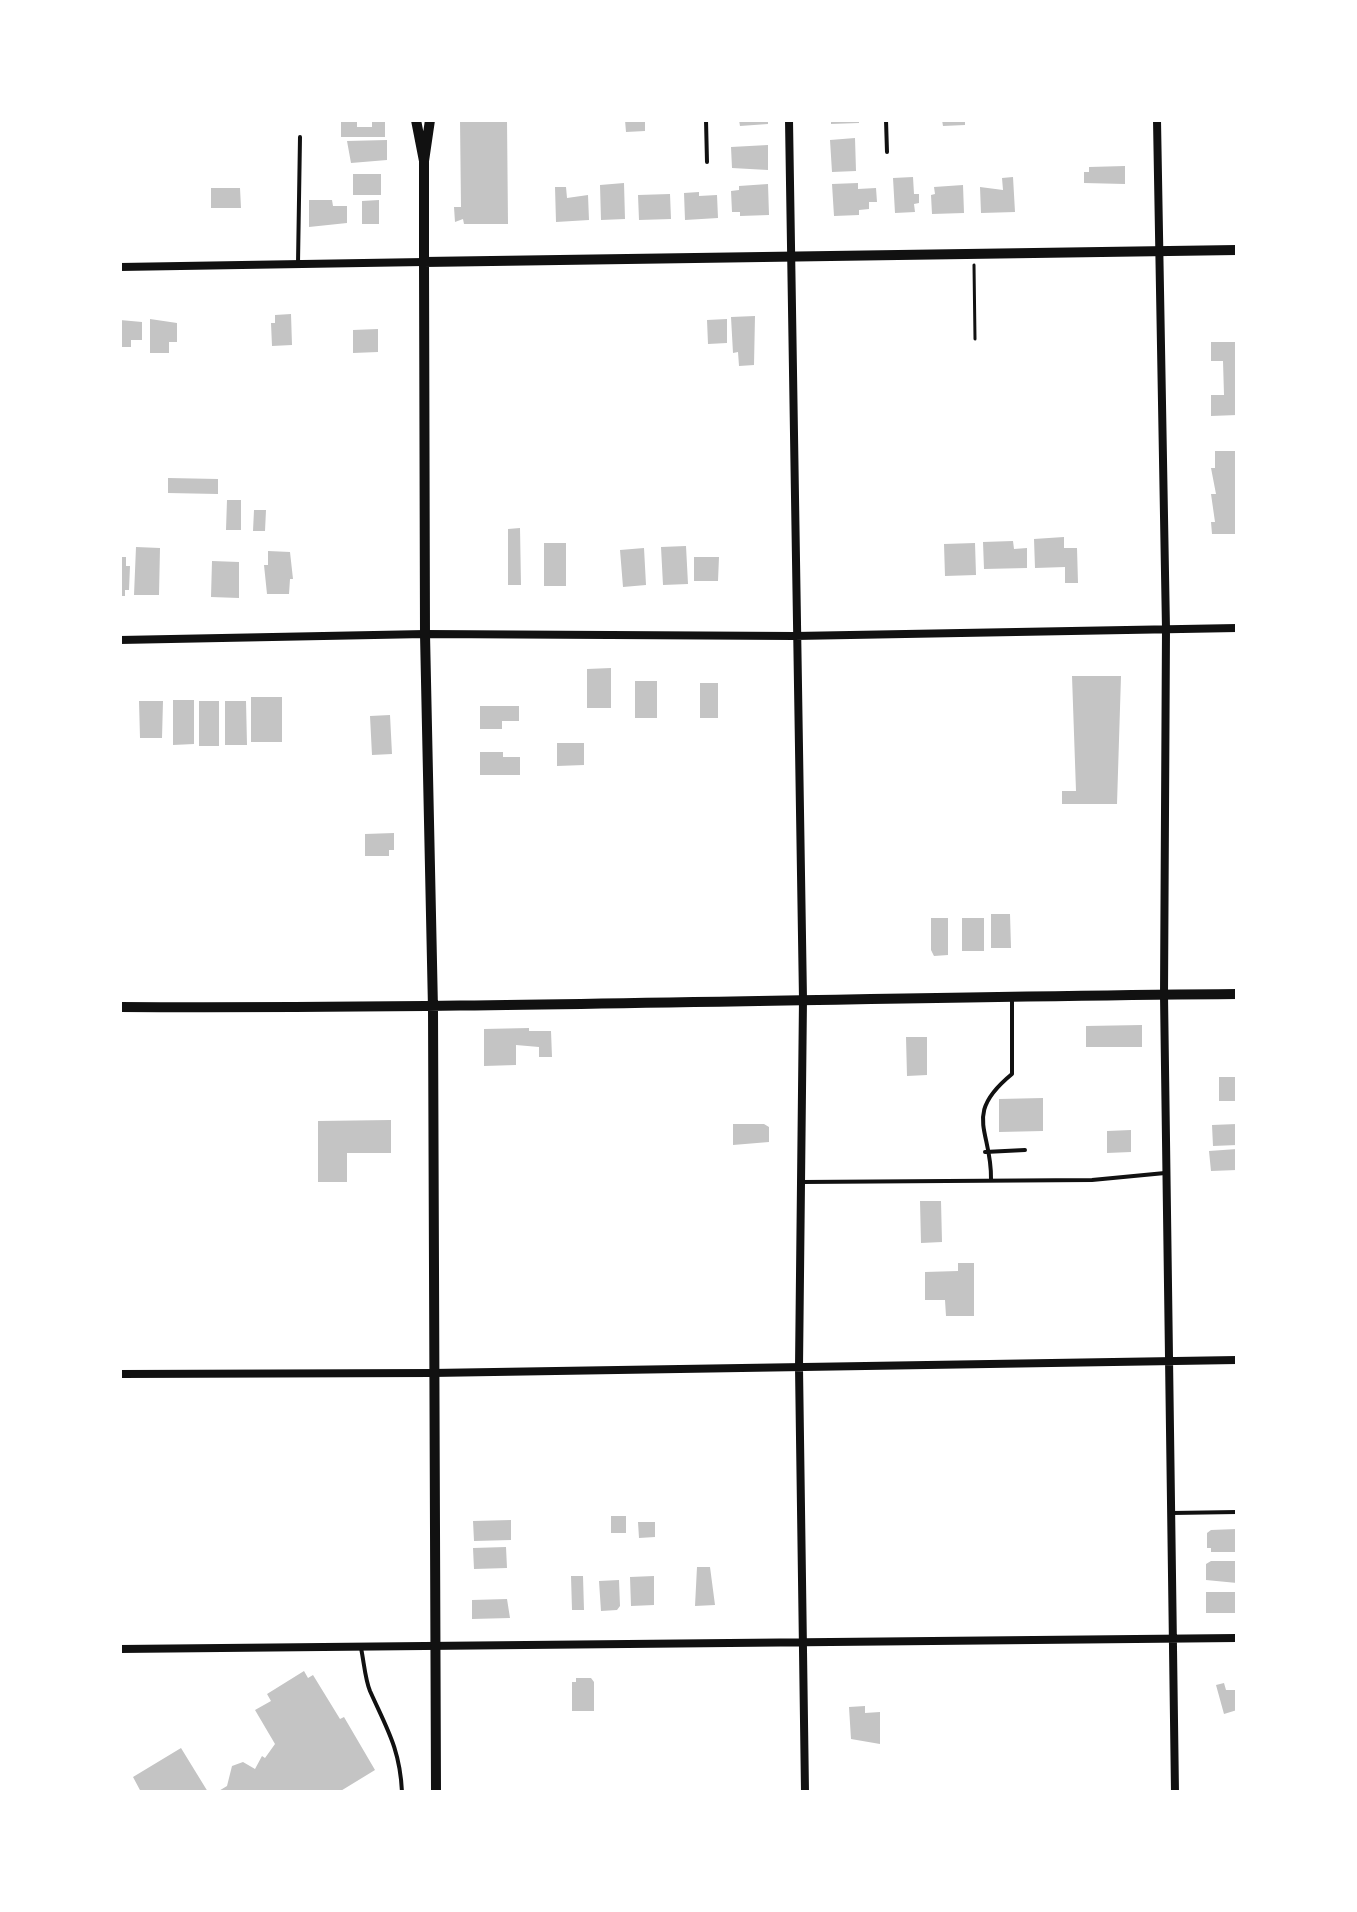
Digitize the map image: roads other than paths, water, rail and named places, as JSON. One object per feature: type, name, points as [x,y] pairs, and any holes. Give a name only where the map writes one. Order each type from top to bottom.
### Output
[{"type":"street","points":[[416,120],[424,161]]},
{"type":"street","points":[[430,120],[424,161],[425,634],[433,1009],[436,1792]]},
{"type":"street","points":[[789,120],[803,999],[799,1367],[805,1792]]},
{"type":"street","points":[[1157,120],[1166,629],[1164,995],[1175,1792]]},
{"type":"street","points":[[120,267],[1237,250]]},
{"type":"street","points":[[120,640],[425,634],[795,636],[1237,628]]},
{"type":"street","points":[[120,1007],[433,1009],[803,999],[1237,994]]},
{"type":"street","points":[[120,1374],[432,1373],[1237,1360]]},
{"type":"street","points":[[120,1649],[1237,1638]]},
{"type":"lane","points":[[706,120],[707,162]]},
{"type":"lane","points":[[886,120],[887,152]]},
{"type":"lane","points":[[298,264],[300,137]]},
{"type":"lane","points":[[991,1179],[992,1161],[985,1152],[983,1116],[989,1093],[1012,1074],[1012,996]]},
{"type":"lane","points":[[985,1152],[1025,1150]]},
{"type":"lane","points":[[801,1182],[1092,1180],[1167,1173]]},
{"type":"lane","points":[[1172,1513],[1237,1512]]},
{"type":"lane","points":[[361,1648],[369,1690],[385,1717],[400,1758],[402,1792]]}]
